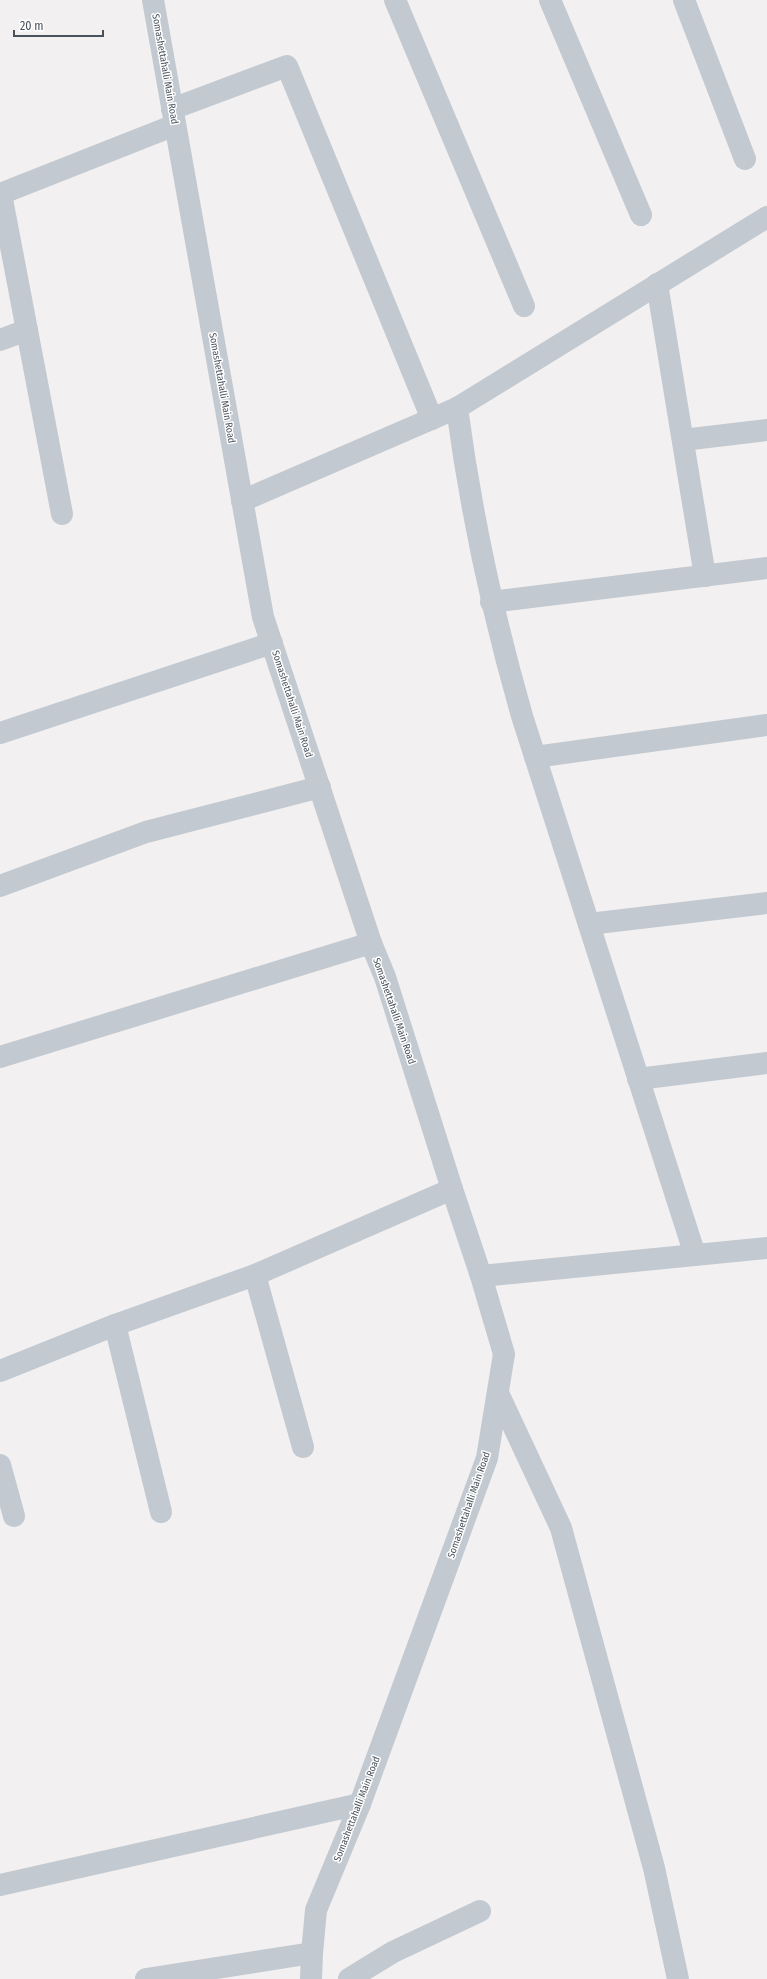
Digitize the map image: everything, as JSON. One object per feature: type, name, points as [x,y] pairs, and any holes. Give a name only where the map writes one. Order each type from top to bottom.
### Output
[{"type":"street","name":"Somashettahalli Main Road","points":[[153,0],[263,617],[371,943],[385,977],[481,1276],[504,1354],[488,1458],[360,1804],[316,1910],[311,1979]]},
{"type":"street","points":[[395,0],[524,306]]},
{"type":"street","points":[[550,0],[640,215]]},
{"type":"street","points":[[684,0],[745,159]]},
{"type":"street","points":[[62,514],[0,194],[287,66],[432,419]]},
{"type":"street","points":[[242,501],[457,408],[767,216]]},
{"type":"street","points":[[658,284],[706,576]]},
{"type":"street","points":[[0,340],[27,330]]},
{"type":"street","points":[[457,408],[465,471],[491,602],[520,709],[695,1255]]},
{"type":"street","points":[[683,440],[767,430]]},
{"type":"street","points":[[491,602],[767,568]]},
{"type":"street","points":[[0,733],[272,642]]},
{"type":"street","points":[[535,757],[767,726]]},
{"type":"street","points":[[0,886],[146,832],[320,787]]},
{"type":"street","points":[[589,924],[767,903]]},
{"type":"street","points":[[0,1057],[371,943]]},
{"type":"street","points":[[638,1079],[767,1064]]},
{"type":"street","points":[[0,1370],[115,1325],[255,1276],[452,1189]]},
{"type":"street","points":[[481,1276],[767,1248]]},
{"type":"street","points":[[255,1276],[303,1447]]},
{"type":"street","points":[[115,1325],[161,1512]]},
{"type":"street","points":[[498,1393],[561,1528],[654,1868],[678,1979]]},
{"type":"street","points":[[0,1465],[14,1516]]},
{"type":"street","points":[[0,1885],[360,1804]]},
{"type":"street","points":[[349,1979],[393,1952],[480,1911]]},
{"type":"street","points":[[146,1979],[312,1953]]}]
